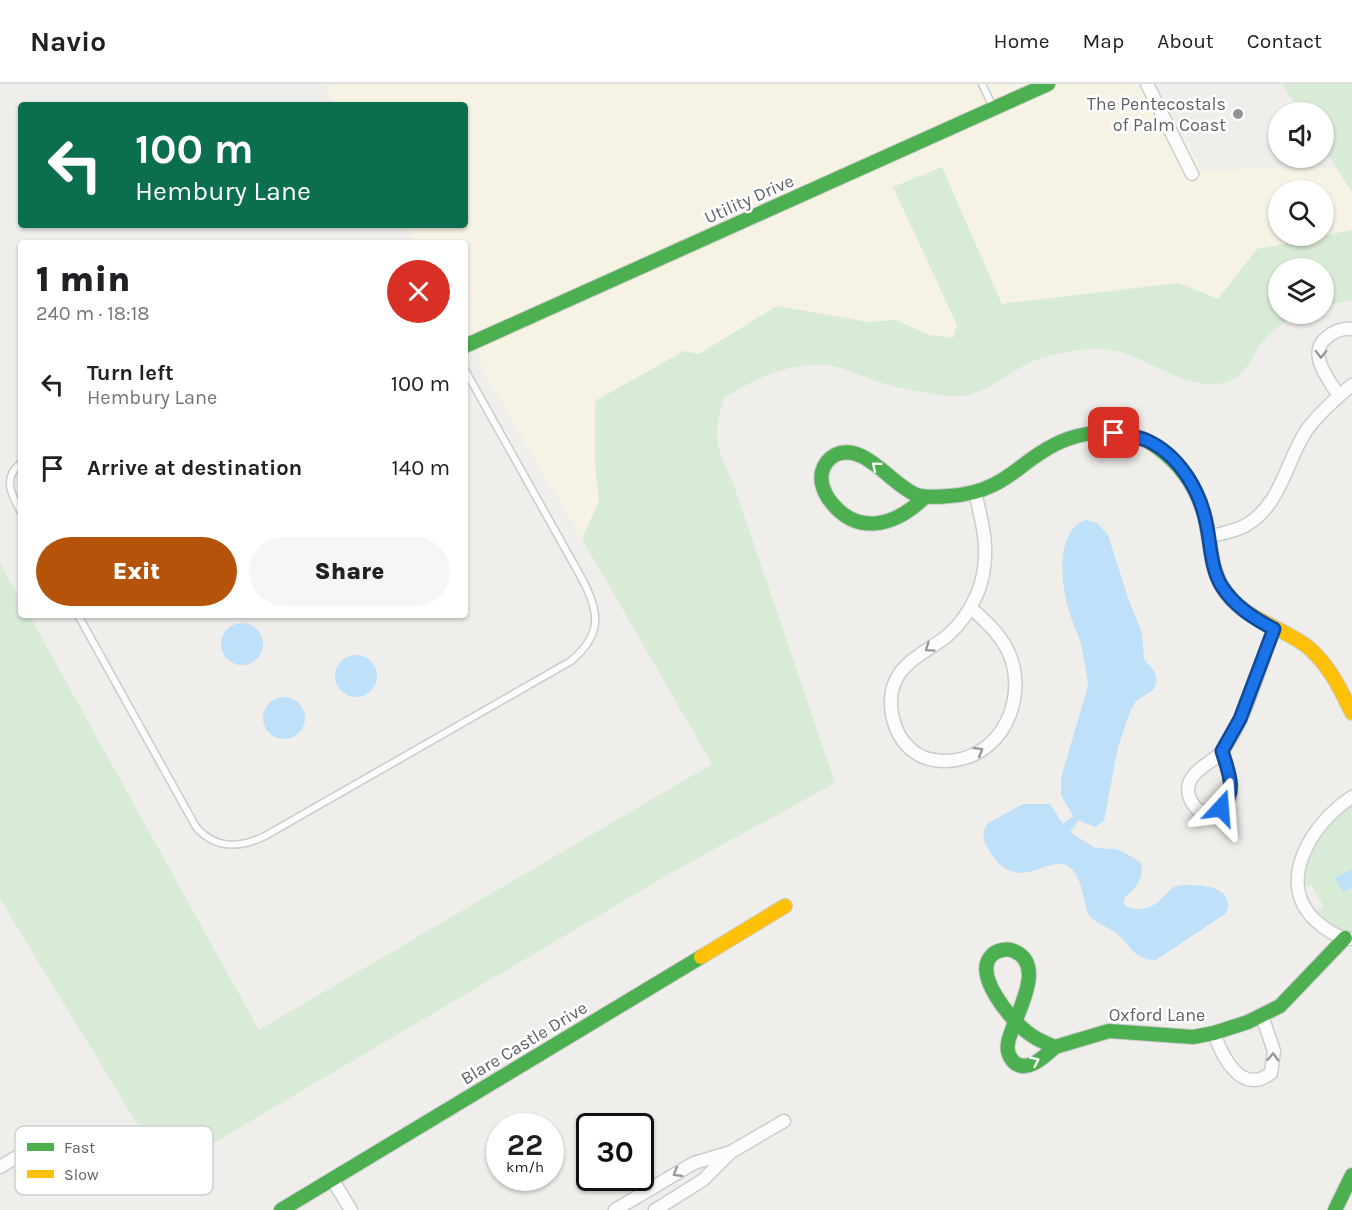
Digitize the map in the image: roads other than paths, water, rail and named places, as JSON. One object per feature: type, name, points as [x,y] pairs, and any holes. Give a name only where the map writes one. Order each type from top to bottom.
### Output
[{"type":"street","name":"Utility Drive","points":[[468,345],[1048,84]]},
{"type":"street","points":[[1147,84],[1192,174]]},
{"type":"street","points":[[1339,396],[1321,368],[1318,353],[1322,342],[1332,332],[1345,328],[1352,329]]},
{"type":"street","points":[[1209,537],[1247,525],[1267,509],[1282,485],[1306,432],[1327,406],[1352,385]]},
{"type":"street","points":[[925,497],[895,520],[873,524],[861,522],[841,512],[830,502],[821,482],[822,473],[831,457],[839,453],[856,453],[874,463],[894,482],[925,497],[975,493],[995,485],[1044,450],[1060,442],[1096,432],[1123,434],[1157,446],[1178,465],[1198,497],[1209,537],[1214,569],[1228,595],[1255,619],[1300,642],[1319,658],[1341,689],[1352,712]]},
{"type":"street","points":[[971,608],[999,637],[1009,654],[1016,685],[1012,710],[1000,733],[985,748],[973,755],[947,761],[922,757],[912,751],[897,730],[892,711],[892,688],[906,667],[948,635],[971,608],[979,589],[986,560],[984,526],[975,493]]},
{"type":"street","points":[[1222,751],[1229,774],[1231,794],[1227,803],[1221,808],[1212,812],[1198,810],[1190,798],[1188,789],[1190,781],[1195,773],[1222,751],[1240,719],[1274,629]]},
{"type":"street","points":[[1348,939],[1323,928],[1306,910],[1300,898],[1298,877],[1305,850],[1315,831],[1335,809],[1352,797]]},
{"type":"street","name":"Blare Castle Drive","points":[[281,1210],[785,906]]},
{"type":"street","name":"Oxford Lane","points":[[1016,1022],[1008,1047],[1011,1060],[1022,1066],[1034,1063],[1055,1047],[1078,1038],[1108,1031],[1171,1037],[1214,1034],[1262,1016],[1288,998],[1348,939]]},
{"type":"street","points":[[1016,1022],[1028,983],[1029,968],[1022,956],[1009,950],[1003,950],[988,959],[986,971],[992,988],[1016,1022],[1033,1036],[1055,1047]]},
{"type":"street","points":[[1214,1034],[1233,1069],[1244,1078],[1255,1081],[1263,1079],[1271,1073],[1274,1051],[1262,1016]]},
{"type":"street","points":[[615,1210],[694,1163],[731,1152],[784,1121]]},
{"type":"street","points":[[656,1210],[704,1180],[731,1152]]},
{"type":"street","points":[[0,1167],[15,1158]]},
{"type":"street","points":[[1335,1210],[1352,1175]]},
{"type":"street","points":[[332,1179],[351,1210]]},
{"type":"lane","points":[[982,84],[993,109]]},
{"type":"lane","points":[[80,618],[196,827],[212,841],[232,846],[244,845],[266,836],[571,661],[581,653],[593,635],[596,617],[594,604],[468,375]]},
{"type":"lane","points":[[18,466],[9,480],[18,505]]},
{"type":"water","points":[[1086,520],[1097,523],[1108,535],[1142,633],[1144,659],[1154,671],[1157,680],[1153,690],[1136,701],[1131,709],[1118,747],[1104,821],[1095,827],[1078,820],[1070,832],[1095,848],[1116,849],[1140,862],[1141,877],[1133,890],[1125,897],[1124,903],[1127,907],[1147,908],[1174,887],[1186,885],[1211,887],[1223,893],[1228,904],[1225,914],[1156,960],[1142,958],[1115,932],[1090,917],[1080,884],[1069,867],[1061,864],[1051,865],[1020,873],[1009,870],[997,862],[984,839],[984,831],[988,823],[1023,804],[1050,804],[1063,824],[1073,816],[1061,795],[1061,778],[1088,686],[1081,644],[1070,614],[1062,570],[1065,544],[1076,525]]},
{"type":"water","points":[[242,623],[257,629],[263,644],[257,659],[242,665],[227,659],[221,644],[227,629]]},
{"type":"water","points":[[356,655],[371,661],[377,676],[371,691],[356,697],[341,691],[335,676],[341,661]]},
{"type":"water","points":[[284,697],[299,703],[305,718],[299,733],[284,739],[269,733],[263,718],[269,703]]},
{"type":"water","points":[[1352,869],[1352,887],[1343,892],[1335,878]]},
{"type":"place","name":"The Pentecostals of Palm Coast","points":[[1238,114]]}]
